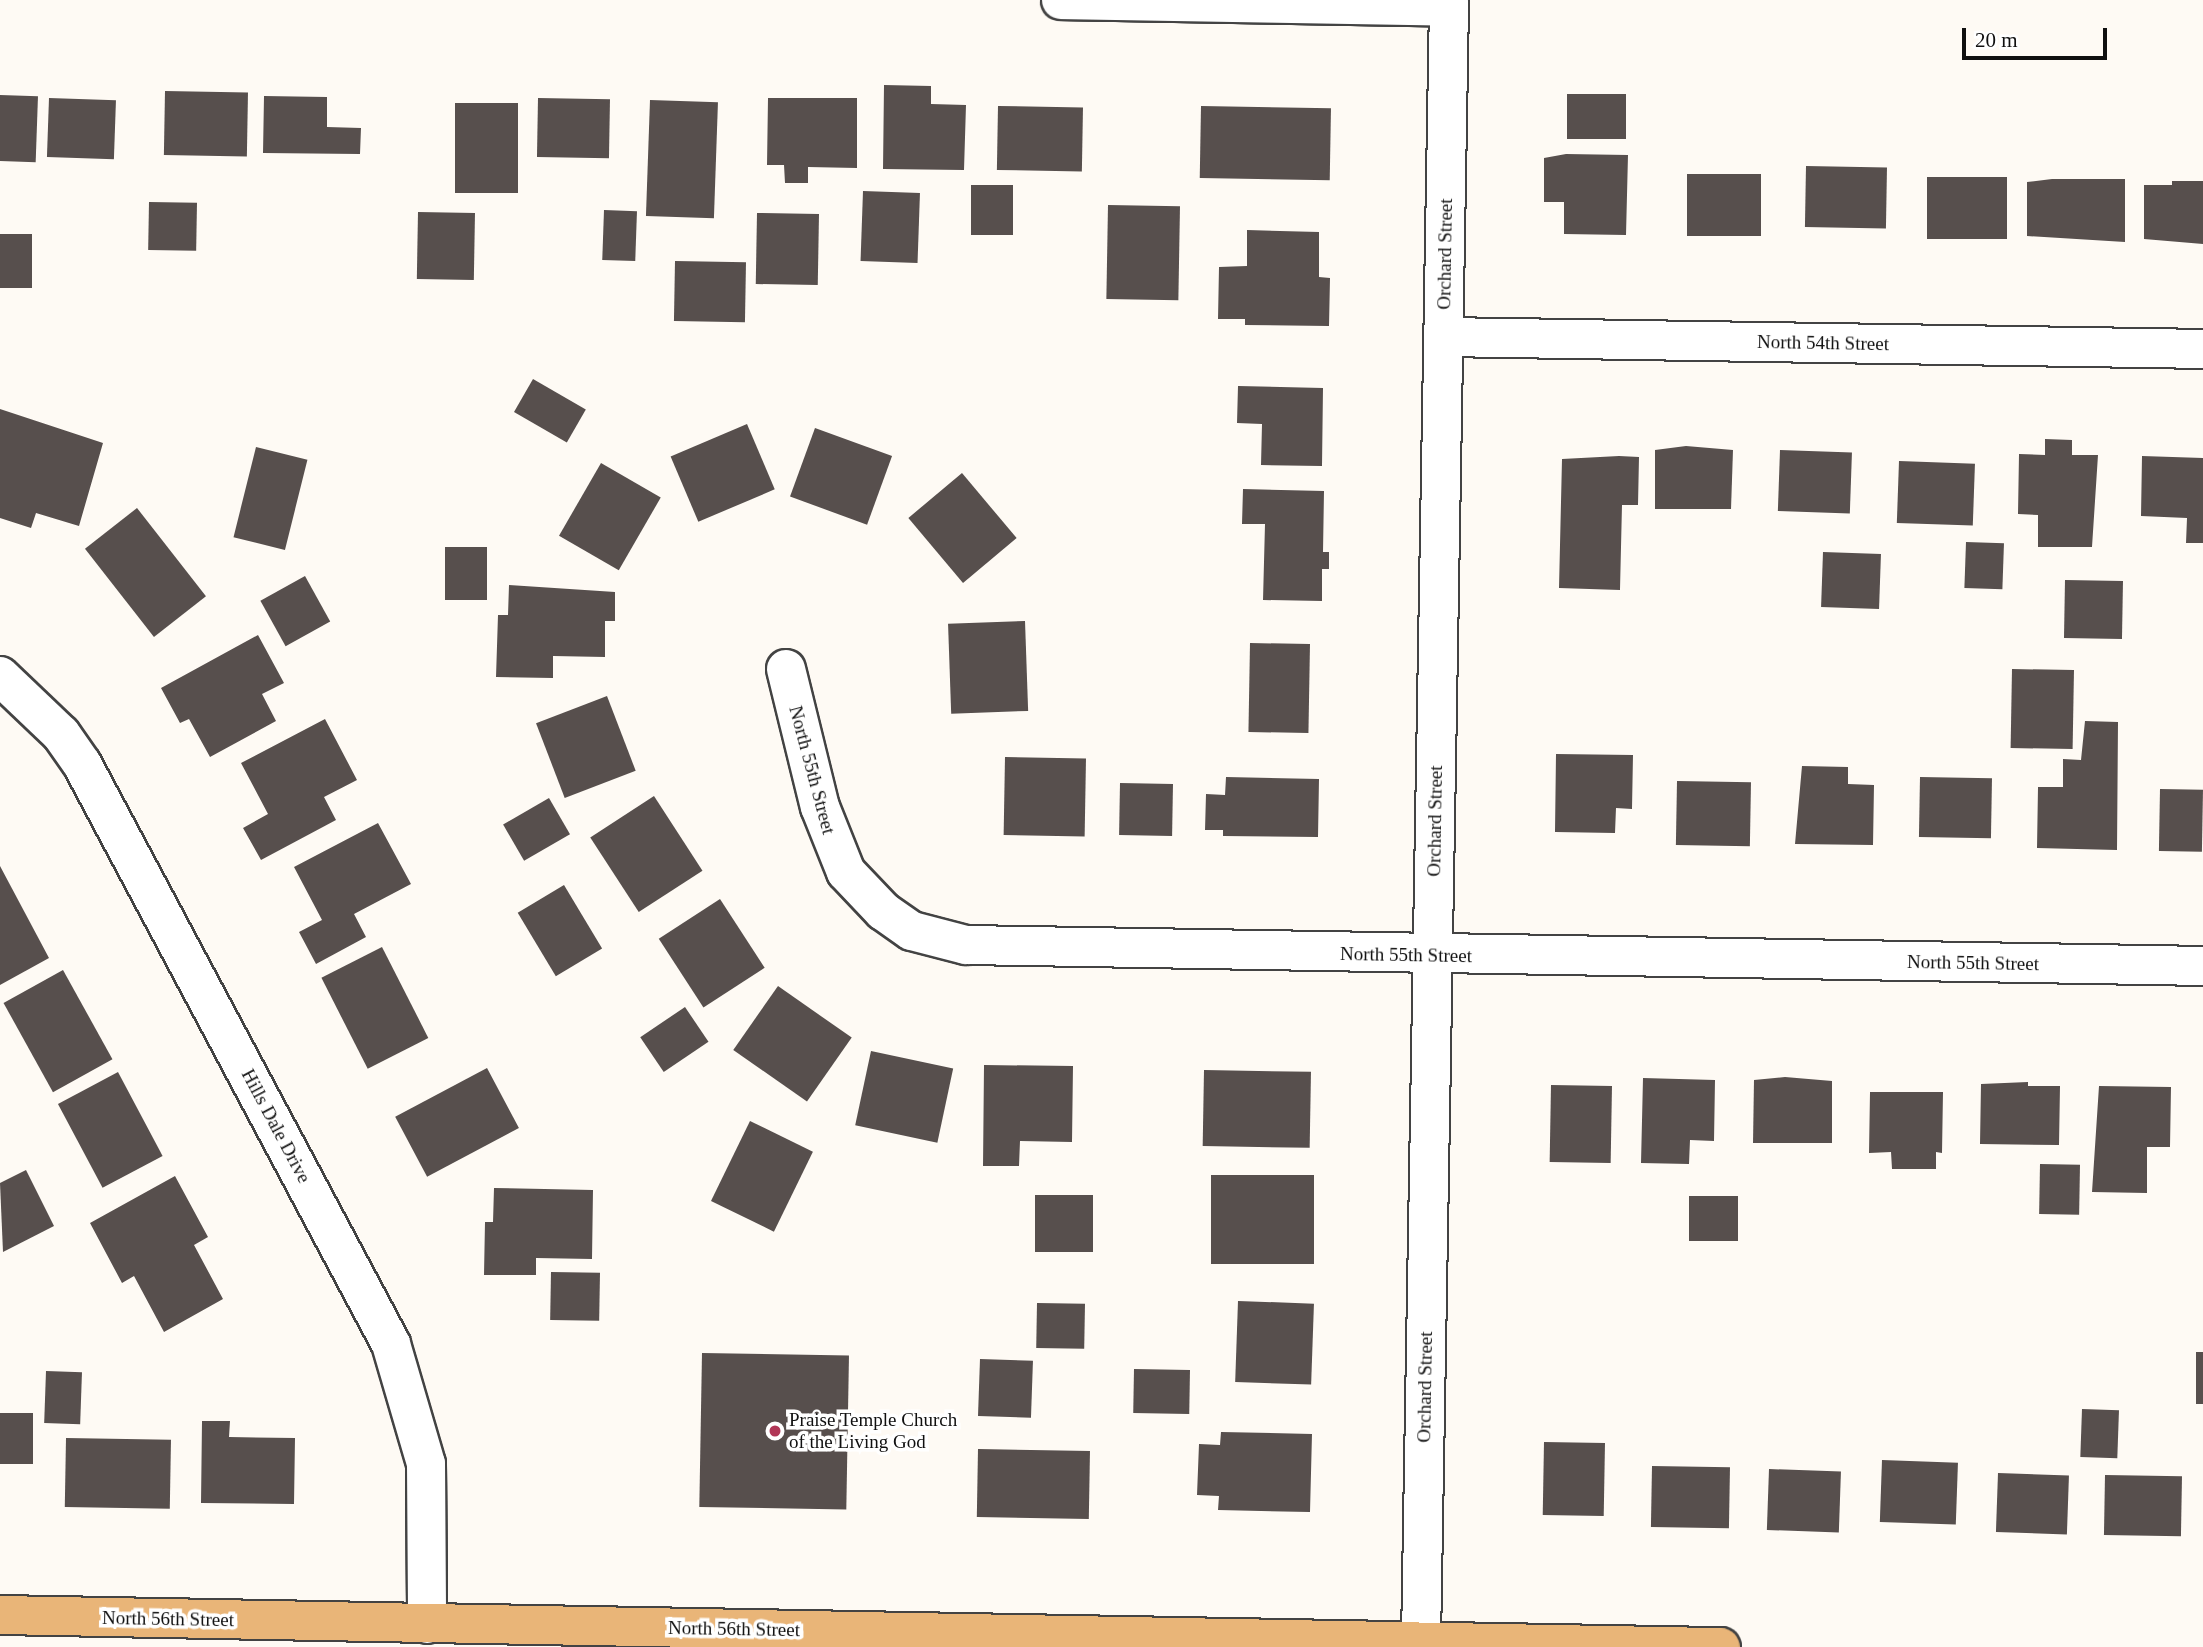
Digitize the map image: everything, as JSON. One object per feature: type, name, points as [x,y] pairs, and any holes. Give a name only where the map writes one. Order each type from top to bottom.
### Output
[{"type":"main road","name":"North 56th Street","points":[[0,1615],[1721,1647]]},
{"type":"street","points":[[1060,0],[1449,4]]},
{"type":"street","name":"Orchard Street","points":[[1421,1641],[1449,4]]},
{"type":"street","name":"North 54th Street","points":[[1443,337],[2203,349]]},
{"type":"street","name":"North 55th Street","points":[[786,669],[831,841],[864,892],[912,930],[981,946],[1433,956],[2203,966]]},
{"type":"street","name":"Hills Dale Drive","points":[[0,676],[61,734],[82,764],[388,1337],[426,1464],[428,1624]]},
{"type":"building","points":[[884,85],[931,86],[931,104],[966,105],[964,170],[883,169]]},
{"type":"building","points":[[165,91],[248,92],[247,156],[164,155]]},
{"type":"building","points":[[1567,94],[1626,94],[1626,139],[1567,139]]},
{"type":"building","points":[[0,95],[38,96],[36,162],[0,161]]},
{"type":"building","points":[[264,96],[327,97],[327,127],[361,128],[360,154],[263,153]]},
{"type":"building","points":[[49,98],[116,100],[114,159],[47,157]]},
{"type":"building","points":[[538,98],[610,99],[609,158],[537,157]]},
{"type":"building","points":[[768,98],[857,98],[857,168],[808,167],[808,183],[785,183],[784,165],[767,165]]},
{"type":"building","points":[[650,100],[718,102],[714,218],[646,216]]},
{"type":"building","points":[[455,103],[518,103],[518,193],[455,193]]},
{"type":"building","points":[[998,106],[1083,107],[1082,171],[997,170]]},
{"type":"building","points":[[1201,106],[1331,108],[1330,180],[1200,178]]},
{"type":"building","points":[[1566,154],[1628,155],[1626,235],[1564,234],[1564,202],[1544,202],[1544,158]]},
{"type":"building","points":[[1806,166],[1887,167],[1886,228],[1805,227]]},
{"type":"building","points":[[1687,174],[1761,174],[1761,236],[1687,236]]},
{"type":"building","points":[[1927,177],[2007,177],[2007,239],[1927,239]]},
{"type":"building","points":[[2052,179],[2125,179],[2125,242],[2027,236],[2027,182]]},
{"type":"building","points":[[2172,181],[2203,181],[2203,244],[2144,239],[2144,185],[2172,185]]},
{"type":"building","points":[[971,185],[1013,185],[1013,235],[971,235]]},
{"type":"building","points":[[863,191],[920,193],[918,263],[861,261]]},
{"type":"building","points":[[149,202],[197,203],[196,251],[148,250]]},
{"type":"building","points":[[1108,205],[1180,206],[1178,300],[1106,299]]},
{"type":"building","points":[[604,210],[637,211],[635,261],[602,260]]},
{"type":"building","points":[[418,212],[475,213],[474,280],[417,279]]},
{"type":"building","points":[[757,213],[819,214],[818,285],[756,284]]},
{"type":"building","points":[[1247,230],[1319,232],[1319,277],[1330,278],[1329,326],[1245,325],[1245,319],[1218,319],[1219,267],[1247,266]]},
{"type":"building","points":[[0,234],[32,234],[32,288],[0,288]]},
{"type":"building","points":[[675,261],[746,262],[745,322],[674,321]]},
{"type":"building","points":[[533,379],[586,410],[567,442],[514,412]]},
{"type":"building","points":[[1238,386],[1323,388],[1322,466],[1261,465],[1262,424],[1237,423]]},
{"type":"building","points":[[0,409],[103,443],[79,526],[36,513],[31,528],[0,518]]},
{"type":"building","points":[[747,424],[775,489],[698,522],[671,456]]},
{"type":"building","points":[[815,428],[892,456],[867,525],[790,497]]},
{"type":"building","points":[[2045,439],[2072,440],[2072,455],[2098,455],[2092,547],[2038,547],[2038,515],[2018,514],[2019,454],[2045,455]]},
{"type":"building","points":[[1686,446],[1733,450],[1731,509],[1655,509],[1655,450]]},
{"type":"building","points":[[256,447],[307,460],[285,550],[234,537]]},
{"type":"building","points":[[1780,450],[1852,453],[1850,513],[1778,511]]},
{"type":"building","points":[[2142,456],[2203,458],[2203,543],[2186,543],[2187,518],[2141,516]]},
{"type":"building","points":[[1639,457],[1638,505],[1622,505],[1620,590],[1559,588],[1562,459]]},
{"type":"building","points":[[1899,461],[1975,464],[1973,526],[1897,523]]},
{"type":"building","points":[[601,463],[661,498],[619,570],[559,536]]},
{"type":"building","points":[[962,473],[1017,538],[963,583],[908,518]]},
{"type":"building","points":[[1243,489],[1324,491],[1323,552],[1329,552],[1329,569],[1322,569],[1322,601],[1263,600],[1265,524],[1242,524]]},
{"type":"building","points":[[137,508],[206,596],[154,637],[85,549]]},
{"type":"building","points":[[1966,542],[2004,543],[2002,589],[1964,588]]},
{"type":"building","points":[[445,547],[487,547],[487,600],[445,600]]},
{"type":"building","points":[[1823,552],[1881,554],[1879,609],[1821,607]]},
{"type":"building","points":[[305,576],[330,621],[286,646],[260,601]]},
{"type":"building","points":[[2065,580],[2123,581],[2122,639],[2064,638]]},
{"type":"building","points":[[509,585],[615,592],[615,621],[605,621],[605,657],[553,656],[553,678],[496,677],[498,615],[508,615]]},
{"type":"building","points":[[1025,621],[1028,711],[951,714],[948,624]]},
{"type":"building","points":[[258,635],[284,683],[262,694],[276,721],[210,757],[189,719],[180,723],[161,688]]},
{"type":"building","points":[[1250,643],[1310,644],[1308,733],[1248,732]]},
{"type":"building","points":[[2012,669],[2074,670],[2073,749],[2011,748]]},
{"type":"building","points":[[607,696],[636,771],[565,798],[536,723]]},
{"type":"building","points":[[325,719],[357,780],[324,797],[336,820],[261,860],[243,828],[268,814],[241,763]]},
{"type":"building","points":[[2085,721],[2118,722],[2117,850],[2037,848],[2038,787],[2063,787],[2063,759],[2081,760]]},
{"type":"building","points":[[1556,754],[1633,755],[1632,809],[1616,808],[1615,833],[1555,832]]},
{"type":"building","points":[[1005,757],[1086,758],[1085,836],[1004,835]]},
{"type":"building","points":[[1802,766],[1848,767],[1848,784],[1874,785],[1873,845],[1795,844]]},
{"type":"building","points":[[1226,777],[1319,779],[1318,837],[1223,836],[1223,830],[1205,830],[1206,794],[1225,795]]},
{"type":"building","points":[[1920,777],[1992,778],[1991,838],[1919,837]]},
{"type":"building","points":[[1677,781],[1751,782],[1750,846],[1676,845]]},
{"type":"building","points":[[1120,783],[1173,784],[1172,836],[1119,835]]},
{"type":"building","points":[[2160,789],[2203,790],[2202,852],[2159,851]]},
{"type":"building","points":[[654,796],[702,871],[639,912],[590,837]]},
{"type":"building","points":[[549,798],[570,834],[524,861],[503,824]]},
{"type":"building","points":[[378,823],[411,884],[354,914],[366,937],[316,964],[299,932],[322,920],[294,867]]},
{"type":"building","points":[[0,866],[49,958],[0,985]]},
{"type":"building","points":[[564,885],[602,948],[556,976],[518,913]]},
{"type":"building","points":[[720,899],[765,968],[703,1008],[659,939]]},
{"type":"building","points":[[382,947],[428,1038],[368,1069],[321,978]]},
{"type":"building","points":[[63,970],[112,1059],[53,1092],[4,1003]]},
{"type":"building","points":[[778,986],[852,1038],[807,1102],[733,1050]]},
{"type":"building","points":[[685,1007],[708,1042],[664,1072],[640,1037]]},
{"type":"building","points":[[871,1051],[953,1068],[937,1143],[855,1125]]},
{"type":"building","points":[[984,1065],[1073,1066],[1072,1142],[1020,1141],[1019,1166],[983,1166]]},
{"type":"building","points":[[487,1068],[519,1128],[427,1177],[395,1117]]},
{"type":"building","points":[[1204,1070],[1311,1072],[1310,1148],[1203,1146]]},
{"type":"building","points":[[118,1072],[163,1156],[103,1188],[58,1104]]},
{"type":"building","points":[[1785,1077],[1832,1081],[1832,1143],[1753,1143],[1754,1080]]},
{"type":"building","points":[[1643,1078],[1715,1080],[1714,1141],[1690,1140],[1689,1164],[1641,1163]]},
{"type":"building","points":[[2028,1082],[2028,1086],[2060,1086],[2059,1145],[1980,1144],[1981,1084]]},
{"type":"building","points":[[1551,1085],[1612,1086],[1611,1163],[1550,1162]]},
{"type":"building","points":[[2099,1086],[2171,1087],[2170,1147],[2147,1147],[2147,1193],[2092,1192]]},
{"type":"building","points":[[1870,1092],[1943,1092],[1942,1153],[1936,1152],[1936,1169],[1892,1169],[1891,1152],[1869,1153]]},
{"type":"building","points":[[750,1121],[813,1152],[774,1232],[711,1201]]},
{"type":"building","points":[[2040,1164],[2080,1165],[2079,1215],[2039,1214]]},
{"type":"building","points":[[26,1170],[54,1226],[3,1252],[0,1183]]},
{"type":"building","points":[[1211,1175],[1314,1175],[1314,1264],[1211,1264]]},
{"type":"building","points":[[175,1176],[208,1237],[194,1245],[223,1299],[164,1332],[134,1276],[122,1283],[90,1223]]},
{"type":"building","points":[[494,1188],[593,1190],[592,1259],[536,1258],[536,1275],[484,1275],[485,1222],[493,1222]]},
{"type":"building","points":[[1035,1195],[1093,1195],[1093,1252],[1035,1252]]},
{"type":"building","points":[[1689,1196],[1738,1196],[1738,1241],[1689,1241]]},
{"type":"building","points":[[551,1272],[600,1273],[599,1321],[550,1320]]},
{"type":"building","points":[[1238,1301],[1314,1304],[1311,1385],[1235,1382]]},
{"type":"building","points":[[1037,1303],[1085,1304],[1084,1349],[1036,1348]]},
{"type":"building","points":[[2196,1352],[2203,1352],[2203,1404],[2196,1404]]},
{"type":"building","name":"Praise Temple Church of the Living God","points":[[702,1353],[849,1356],[846,1510],[699,1507]]},
{"type":"building","points":[[980,1359],[1033,1361],[1031,1418],[978,1416]]},
{"type":"building","points":[[1134,1369],[1190,1370],[1189,1414],[1133,1413]]},
{"type":"building","points":[[46,1371],[82,1372],[80,1424],[44,1423]]},
{"type":"building","points":[[2082,1409],[2119,1410],[2117,1458],[2080,1457]]},
{"type":"building","points":[[0,1413],[33,1413],[33,1464],[0,1464]]},
{"type":"building","points":[[202,1421],[230,1421],[229,1437],[295,1438],[294,1504],[201,1503]]},
{"type":"building","points":[[1221,1432],[1312,1434],[1310,1512],[1218,1510],[1219,1496],[1197,1495],[1199,1444],[1220,1445]]},
{"type":"building","points":[[66,1438],[171,1440],[170,1509],[65,1507]]},
{"type":"building","points":[[1544,1442],[1605,1443],[1604,1516],[1543,1515]]},
{"type":"building","points":[[978,1449],[1090,1451],[1089,1519],[977,1517]]},
{"type":"building","points":[[1882,1460],[1958,1463],[1956,1525],[1880,1522]]},
{"type":"building","points":[[1652,1466],[1730,1467],[1729,1528],[1651,1527]]},
{"type":"building","points":[[1769,1469],[1841,1472],[1839,1532],[1767,1530]]},
{"type":"building","points":[[1998,1473],[2069,1475],[2067,1534],[1996,1532]]},
{"type":"building","points":[[2105,1475],[2182,1476],[2181,1536],[2104,1535]]},
{"type":"place","name":"Praise Temple Church of the Living God","points":[[775,1431]]}]
